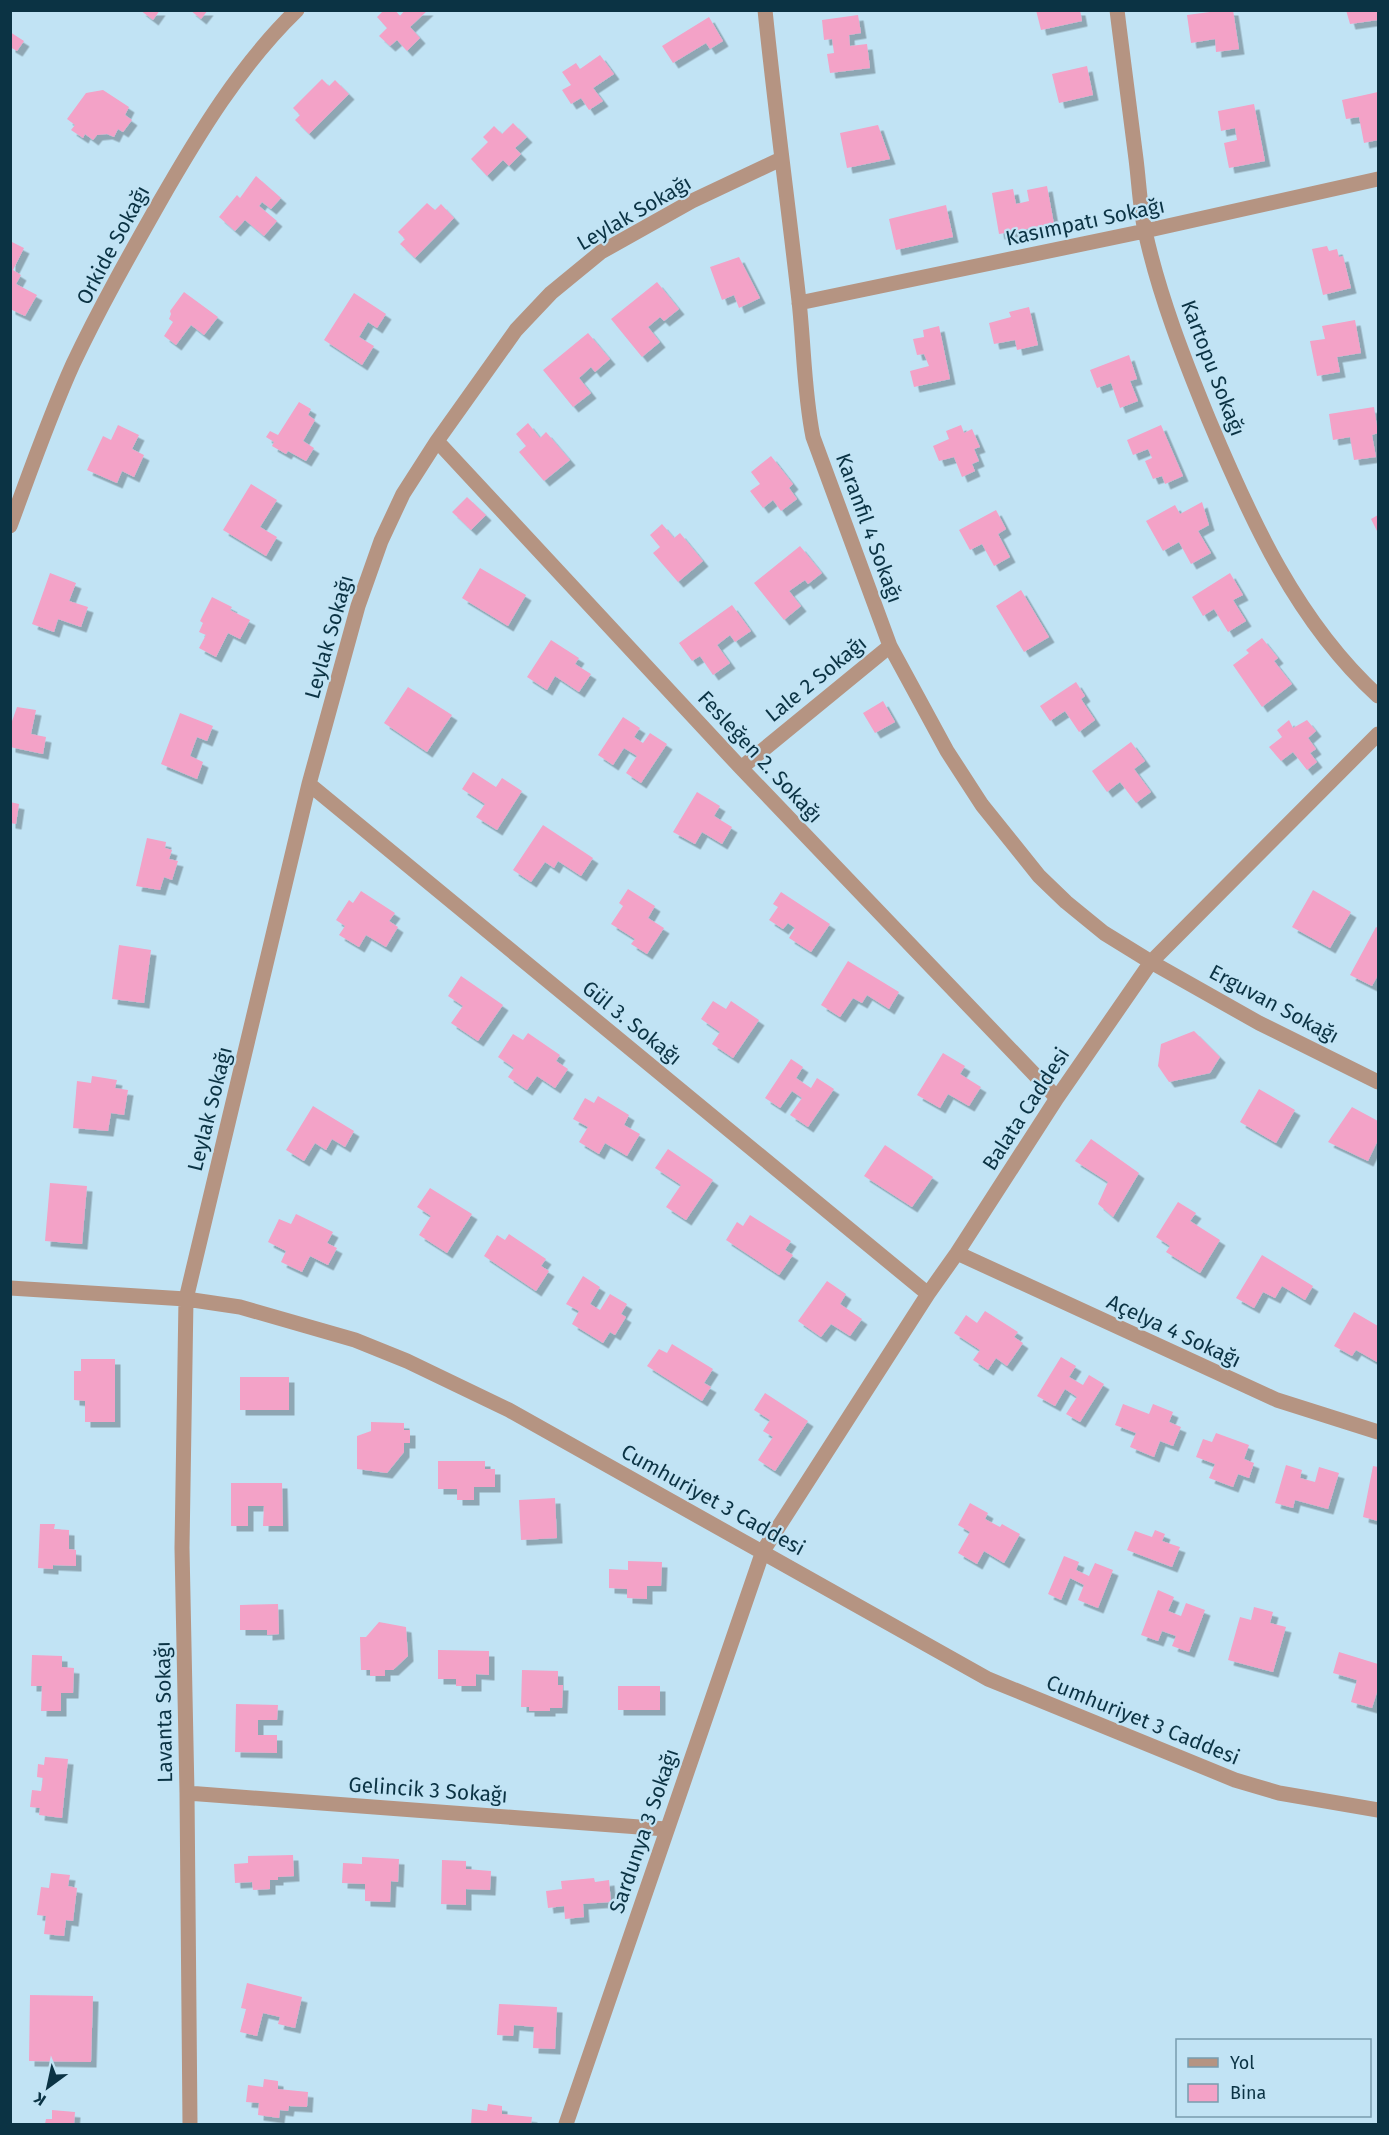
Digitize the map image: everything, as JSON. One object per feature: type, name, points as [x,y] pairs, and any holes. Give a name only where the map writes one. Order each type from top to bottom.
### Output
[{"type":"street","name":"Orkide Sokağı","points":[[10,526],[73,364],[124,265],[203,130],[242,73],[297,10]]},
{"type":"street","name":"Karanfil 4 Sokağı","points":[[765,10],[799,303],[808,414],[813,438],[890,646],[947,751],[982,805],[1020,853],[1039,876],[1066,902],[1104,933],[1151,962]]},
{"type":"street","name":"Kartopu Sokağı","points":[[1117,10],[1145,231],[1190,373],[1239,491],[1284,578],[1308,617],[1337,654],[1378,696]]},
{"type":"street","name":"Leylak Sokağı","points":[[186,1299],[309,784],[358,606],[381,541],[403,494],[437,441],[516,330],[580,268],[624,238],[692,201],[781,159]]},
{"type":"street","name":"Kasımpatı Sokağı","points":[[799,303],[1145,231],[1378,179]]},
{"type":"street","name":"Fesleğen 2. Sokağı","points":[[437,441],[741,768],[1057,1098]]},
{"type":"street","name":"Lale 2 Sokağı","points":[[741,768],[890,646]]},
{"type":"street","name":"Balata Caddesi","points":[[763,1551],[1057,1098],[1151,962],[1378,734]]},
{"type":"street","name":"Gül 3. Sokağı","points":[[309,784],[928,1294]]},
{"type":"street","name":"Erguvan Sokağı","points":[[1151,962],[1259,1023],[1378,1082]]},
{"type":"street","name":"Açelya 4 Sokağı","points":[[957,1253],[1277,1400],[1378,1432]]},
{"type":"street","name":"Cumhuriyet 3 Caddesi","points":[[10,1288],[186,1299],[240,1307],[355,1340],[407,1361],[509,1410],[988,1679],[1235,1780],[1280,1793],[1378,1810]]},
{"type":"street","name":"Lavanta Sokağı","points":[[186,1299],[182,1548],[190,2124]]},
{"type":"street","name":"Sardunya 3 Sokağı","points":[[566,2124],[763,1551]]},
{"type":"street","name":"Gelincik 3 Sokağı","points":[[187,1792],[666,1829]]},
{"type":"building","points":[[140,10],[160,10],[153,20]]},
{"type":"building","points":[[190,10],[208,10],[201,19]]},
{"type":"building","points":[[384,10],[395,10],[400,16],[405,10],[428,10],[410,27],[420,38],[407,51],[397,40],[390,46],[379,36],[387,28],[377,17]]},
{"type":"building","points":[[1036,10],[1080,10],[1082,21],[1041,30]]},
{"type":"building","points":[[1209,10],[1233,10],[1239,49],[1216,52],[1215,39],[1191,43],[1187,15],[1210,12]]},
{"type":"building","points":[[1346,10],[1378,10],[1378,20],[1350,24]]},
{"type":"building","points":[[858,15],[861,33],[849,35],[850,46],[867,44],[870,68],[830,73],[827,54],[834,53],[832,39],[824,40],[822,20]]},
{"type":"building","points":[[709,17],[723,41],[710,49],[706,43],[673,63],[662,46]]},
{"type":"building","points":[[10,32],[24,41],[17,51],[10,47]]},
{"type":"building","points":[[600,55],[614,74],[593,88],[603,101],[589,110],[581,98],[571,104],[562,90],[571,85],[562,72],[576,63],[580,69]]},
{"type":"building","points":[[1087,66],[1093,95],[1059,103],[1052,74]]},
{"type":"building","points":[[322,79],[329,86],[335,80],[349,94],[309,134],[295,120],[300,115],[293,108]]},
{"type":"building","points":[[103,90],[129,107],[125,115],[132,120],[123,132],[118,129],[114,137],[107,134],[97,135],[93,140],[85,134],[83,138],[71,130],[75,125],[67,119],[86,93]]},
{"type":"building","points":[[1378,92],[1378,140],[1364,143],[1359,117],[1346,119],[1342,100]]},
{"type":"building","points":[[1254,104],[1265,161],[1229,168],[1224,143],[1237,140],[1235,128],[1221,131],[1218,111]]},
{"type":"building","points":[[513,123],[527,137],[515,148],[521,154],[509,166],[503,160],[487,176],[471,159],[488,142],[483,137],[494,126],[502,134]]},
{"type":"building","points":[[878,125],[890,159],[847,168],[840,133]]},
{"type":"building","points":[[256,176],[281,198],[271,209],[262,202],[259,206],[277,221],[264,236],[245,220],[235,231],[219,217],[237,195],[240,198]]},
{"type":"building","points":[[1047,186],[1054,224],[999,234],[992,193],[1013,189],[1016,204],[1029,201],[1027,190]]},
{"type":"building","points":[[427,203],[435,210],[441,204],[454,218],[415,258],[400,244],[405,239],[398,232]]},
{"type":"building","points":[[946,205],[953,237],[896,250],[889,219]]},
{"type":"building","points":[[10,241],[24,248],[13,270],[21,275],[16,284],[37,295],[25,316],[10,309]]},
{"type":"building","points":[[1327,246],[1329,251],[1337,249],[1339,257],[1343,256],[1351,288],[1323,295],[1312,249]]},
{"type":"building","points":[[739,257],[760,298],[739,308],[734,295],[722,300],[710,267]]},
{"type":"building","points":[[657,282],[679,309],[664,321],[660,317],[648,327],[660,342],[642,357],[611,319]]},
{"type":"building","points":[[184,292],[218,317],[204,335],[191,325],[176,345],[164,336],[173,322],[169,319],[170,311]]},
{"type":"building","points":[[354,293],[386,314],[377,328],[368,322],[359,337],[374,346],[362,365],[324,340]]},
{"type":"building","points":[[1029,307],[1038,345],[1017,350],[1015,340],[994,344],[989,323],[1011,317],[1009,312]]},
{"type":"building","points":[[1355,320],[1361,353],[1337,357],[1340,372],[1317,376],[1310,341],[1325,339],[1322,326]]},
{"type":"building","points":[[939,326],[950,379],[914,387],[910,371],[929,366],[924,354],[917,355],[913,339],[924,337],[923,330]]},
{"type":"building","points":[[588,333],[610,359],[595,372],[591,367],[579,378],[591,393],[573,407],[543,370]]},
{"type":"building","points":[[1129,355],[1137,379],[1130,381],[1138,401],[1120,408],[1111,383],[1097,388],[1090,370]]},
{"type":"building","points":[[299,402],[311,409],[308,415],[315,420],[303,441],[314,448],[306,461],[288,451],[286,454],[272,446],[274,442],[266,437],[270,431],[278,435]]},
{"type":"building","points":[[1374,407],[1378,433],[1372,435],[1376,457],[1354,460],[1350,437],[1333,440],[1329,414]]},
{"type":"building","points":[[528,423],[540,438],[546,432],[570,460],[544,481],[519,452],[526,446],[516,434]]},
{"type":"building","points":[[118,425],[139,435],[132,449],[144,455],[134,477],[122,471],[117,483],[87,470],[103,436],[111,440]]},
{"type":"building","points":[[961,425],[964,433],[972,429],[980,447],[974,449],[979,461],[972,464],[975,471],[962,477],[954,457],[939,461],[933,446],[949,439],[946,431]]},
{"type":"building","points":[[1161,425],[1183,476],[1165,484],[1162,476],[1153,479],[1145,461],[1152,458],[1148,449],[1133,455],[1127,440]]},
{"type":"building","points":[[771,456],[793,484],[789,488],[797,499],[781,511],[773,500],[763,508],[750,491],[760,484],[751,472]]},
{"type":"building","points":[[251,484],[277,500],[260,527],[277,537],[266,556],[223,530]]},
{"type":"building","points":[[467,497],[486,515],[471,530],[452,512]]},
{"type":"building","points":[[1202,502],[1209,525],[1198,531],[1211,553],[1191,564],[1179,542],[1163,551],[1146,521],[1175,505],[1180,514]]},
{"type":"building","points":[[996,510],[1006,529],[998,534],[1010,557],[994,566],[982,544],[970,550],[959,530]]},
{"type":"building","points":[[1378,515],[1378,533],[1371,519]]},
{"type":"building","points":[[662,524],[674,538],[680,533],[703,561],[678,582],[653,553],[660,547],[650,535]]},
{"type":"building","points":[[800,546],[822,573],[808,584],[805,580],[789,591],[801,606],[784,620],[754,583]]},
{"type":"building","points":[[480,568],[526,595],[508,626],[462,598]]},
{"type":"building","points":[[50,573],[76,583],[69,601],[88,607],[81,627],[58,619],[54,632],[32,624]]},
{"type":"building","points":[[1230,573],[1243,595],[1233,600],[1246,621],[1228,632],[1214,609],[1203,616],[1192,597]]},
{"type":"building","points":[[1021,590],[1049,637],[1024,652],[996,606]]},
{"type":"building","points":[[212,597],[232,607],[230,610],[250,620],[240,639],[228,633],[216,657],[199,648],[206,635],[199,632],[203,623],[200,621]]},
{"type":"building","points":[[732,605],[751,631],[735,642],[730,635],[717,645],[730,663],[713,675],[700,656],[692,661],[679,643]]},
{"type":"building","points":[[1262,638],[1278,658],[1274,661],[1292,684],[1262,707],[1233,665],[1249,653],[1246,650]]},
{"type":"building","points":[[551,640],[579,658],[575,664],[591,674],[579,692],[555,676],[547,690],[527,677]]},
{"type":"building","points":[[1076,682],[1085,696],[1081,699],[1095,720],[1079,732],[1065,711],[1050,721],[1040,706]]},
{"type":"building","points":[[408,687],[452,715],[427,752],[384,723]]},
{"type":"building","points":[[883,701],[895,722],[875,733],[863,713]]},
{"type":"building","points":[[17,707],[36,710],[31,734],[46,737],[43,754],[10,747],[10,727]]},
{"type":"building","points":[[180,713],[213,726],[207,741],[197,737],[190,756],[203,762],[197,779],[161,764]]},
{"type":"building","points":[[623,717],[640,728],[634,737],[643,743],[650,733],[667,744],[641,783],[626,773],[637,756],[624,748],[613,765],[598,755]]},
{"type":"building","points":[[1289,720],[1293,728],[1307,720],[1316,731],[1308,738],[1316,749],[1310,753],[1317,762],[1307,770],[1293,752],[1281,761],[1269,747],[1282,737],[1277,730]]},
{"type":"building","points":[[1131,742],[1145,761],[1134,769],[1151,792],[1136,803],[1120,782],[1107,792],[1092,771]]},
{"type":"building","points":[[473,772],[496,787],[502,778],[522,791],[497,830],[476,817],[485,804],[462,789]]},
{"type":"building","points":[[697,792],[720,806],[714,816],[732,827],[722,844],[702,832],[695,844],[673,832]]},
{"type":"building","points":[[10,802],[19,804],[16,824],[10,823]]},
{"type":"building","points":[[543,825],[593,858],[581,876],[558,861],[554,868],[545,862],[531,882],[513,870]]},
{"type":"building","points":[[147,838],[166,842],[165,848],[172,850],[169,859],[178,861],[172,880],[164,877],[160,890],[136,886]]},
{"type":"building","points":[[628,889],[655,906],[648,918],[664,928],[647,954],[631,944],[635,939],[611,924],[623,906],[619,903]]},
{"type":"building","points":[[1313,890],[1351,912],[1330,948],[1292,927]]},
{"type":"building","points":[[361,891],[395,913],[389,921],[398,927],[386,947],[366,935],[359,947],[339,935],[345,926],[336,920],[349,900],[353,903]]},
{"type":"building","points":[[781,892],[830,924],[811,952],[789,938],[795,928],[788,923],[783,929],[769,920],[778,907],[773,904]]},
{"type":"building","points":[[1376,927],[1378,928],[1378,975],[1372,986],[1350,975]]},
{"type":"building","points":[[119,945],[151,950],[144,1003],[112,999]]},
{"type":"building","points":[[848,961],[899,992],[889,1009],[867,995],[862,1003],[853,998],[840,1017],[821,1005]]},
{"type":"building","points":[[461,976],[503,1005],[478,1041],[451,1023],[463,1006],[448,996]]},
{"type":"building","points":[[713,1001],[726,1009],[731,1001],[759,1020],[733,1058],[712,1044],[720,1032],[701,1019]]},
{"type":"building","points":[[1194,1031],[1220,1057],[1210,1073],[1169,1082],[1158,1066],[1161,1044]]},
{"type":"building","points":[[528,1033],[560,1055],[556,1061],[568,1069],[555,1088],[537,1076],[527,1090],[508,1077],[514,1068],[498,1057],[513,1034],[523,1040]]},
{"type":"building","points":[[943,1053],[965,1066],[960,1074],[981,1087],[969,1106],[948,1094],[940,1108],[917,1095]]},
{"type":"building","points":[[791,1059],[803,1067],[796,1078],[811,1088],[817,1078],[834,1089],[808,1127],[790,1115],[802,1098],[792,1091],[780,1108],[765,1098]]},
{"type":"building","points":[[92,1076],[117,1080],[115,1088],[128,1090],[124,1115],[111,1113],[108,1131],[73,1128],[77,1081],[91,1083]]},
{"type":"building","points":[[1259,1089],[1295,1110],[1276,1143],[1240,1122]]},
{"type":"building","points":[[598,1096],[629,1115],[624,1125],[640,1134],[627,1156],[605,1143],[599,1154],[579,1142],[588,1127],[573,1119],[585,1098],[594,1103]]},
{"type":"building","points":[[313,1106],[354,1131],[345,1147],[332,1139],[326,1150],[315,1143],[304,1161],[286,1150]]},
{"type":"building","points":[[1352,1107],[1378,1121],[1378,1140],[1368,1161],[1328,1142]]},
{"type":"building","points":[[1091,1139],[1139,1173],[1113,1217],[1098,1204],[1108,1182],[1075,1161]]},
{"type":"building","points":[[885,1145],[933,1177],[912,1207],[864,1176]]},
{"type":"building","points":[[668,1149],[713,1180],[686,1220],[666,1207],[681,1185],[655,1168]]},
{"type":"building","points":[[50,1183],[87,1186],[82,1244],[45,1241]]},
{"type":"building","points":[[430,1188],[472,1214],[447,1253],[419,1235],[431,1216],[417,1207]]},
{"type":"building","points":[[1178,1202],[1196,1213],[1190,1221],[1220,1240],[1200,1273],[1166,1252],[1170,1246],[1156,1237]]},
{"type":"building","points":[[296,1214],[333,1232],[327,1243],[337,1248],[328,1265],[310,1256],[302,1272],[281,1262],[286,1251],[268,1242],[279,1219],[291,1224]]},
{"type":"building","points":[[750,1215],[791,1241],[785,1250],[793,1255],[779,1275],[726,1240],[737,1222],[743,1226]]},
{"type":"building","points":[[509,1234],[546,1259],[541,1266],[549,1271],[536,1291],[484,1256],[497,1235],[505,1240]]},
{"type":"building","points":[[1262,1255],[1313,1286],[1305,1300],[1282,1286],[1275,1298],[1263,1292],[1254,1308],[1236,1298]]},
{"type":"building","points":[[583,1276],[600,1287],[590,1304],[600,1310],[610,1294],[627,1304],[621,1314],[626,1317],[615,1335],[610,1332],[603,1343],[572,1324],[579,1311],[566,1304]]},
{"type":"building","points":[[827,1281],[846,1294],[840,1304],[862,1319],[850,1336],[831,1324],[821,1337],[798,1321]]},
{"type":"building","points":[[985,1311],[1018,1332],[1014,1337],[1023,1343],[1007,1366],[996,1358],[988,1370],[973,1360],[980,1350],[954,1333],[966,1315],[977,1323]]},
{"type":"building","points":[[1354,1312],[1378,1326],[1377,1362],[1356,1350],[1352,1356],[1334,1346]]},
{"type":"building","points":[[672,1344],[713,1369],[704,1383],[711,1387],[702,1401],[647,1366],[659,1349],[667,1353]]},
{"type":"building","points":[[1061,1357],[1076,1366],[1069,1377],[1083,1385],[1089,1375],[1104,1384],[1080,1422],[1066,1414],[1077,1397],[1065,1389],[1055,1406],[1037,1396]]},
{"type":"building","points":[[81,1359],[115,1359],[115,1422],[85,1422],[85,1401],[74,1400],[74,1371],[81,1371]]},
{"type":"building","points":[[240,1377],[289,1377],[289,1410],[240,1410]]},
{"type":"building","points":[[765,1393],[808,1421],[775,1471],[758,1460],[773,1437],[763,1431],[770,1420],[754,1410]]},
{"type":"building","points":[[1123,1404],[1149,1414],[1153,1404],[1173,1412],[1169,1422],[1181,1427],[1173,1446],[1160,1441],[1154,1457],[1130,1447],[1136,1433],[1115,1425]]},
{"type":"building","points":[[371,1422],[404,1423],[404,1430],[410,1430],[410,1443],[404,1443],[404,1452],[387,1473],[357,1469],[357,1436],[371,1431]]},
{"type":"building","points":[[1216,1433],[1249,1445],[1244,1459],[1254,1463],[1249,1478],[1238,1474],[1233,1487],[1209,1478],[1215,1464],[1196,1457],[1203,1439],[1212,1442]]},
{"type":"building","points":[[438,1461],[485,1461],[485,1469],[495,1469],[495,1487],[474,1487],[474,1500],[457,1500],[457,1489],[438,1489]]},
{"type":"building","points":[[1286,1465],[1302,1470],[1300,1478],[1315,1482],[1319,1467],[1339,1473],[1328,1509],[1295,1500],[1293,1508],[1275,1503]]},
{"type":"building","points":[[1373,1466],[1378,1467],[1378,1521],[1363,1517]]},
{"type":"building","points":[[231,1483],[282,1483],[283,1526],[263,1526],[264,1506],[248,1506],[248,1526],[231,1526]]},
{"type":"building","points":[[555,1498],[557,1538],[521,1540],[519,1500]]},
{"type":"building","points":[[970,1503],[988,1513],[985,1519],[1000,1527],[1002,1524],[1020,1534],[1004,1563],[984,1551],[977,1564],[958,1553],[970,1532],[958,1525]]},
{"type":"building","points":[[40,1524],[55,1524],[54,1529],[69,1530],[69,1549],[76,1550],[76,1566],[53,1565],[53,1569],[38,1568]]},
{"type":"building","points":[[1155,1530],[1165,1534],[1162,1541],[1180,1547],[1172,1567],[1127,1550],[1135,1531],[1152,1537]]},
{"type":"building","points":[[1064,1556],[1079,1562],[1076,1570],[1089,1576],[1095,1563],[1113,1570],[1098,1608],[1078,1600],[1084,1585],[1070,1578],[1061,1600],[1048,1594]]},
{"type":"building","points":[[628,1561],[662,1562],[661,1586],[647,1586],[647,1599],[627,1598],[627,1589],[609,1588],[609,1569],[628,1570]]},
{"type":"building","points":[[1158,1590],[1174,1597],[1168,1611],[1181,1616],[1186,1603],[1205,1610],[1189,1652],[1172,1646],[1176,1636],[1162,1631],[1158,1641],[1141,1635]]},
{"type":"building","points":[[278,1604],[279,1634],[267,1635],[267,1630],[240,1630],[240,1605]]},
{"type":"building","points":[[1254,1607],[1273,1612],[1270,1623],[1286,1627],[1273,1672],[1228,1660],[1240,1617],[1251,1620]]},
{"type":"building","points":[[379,1622],[406,1627],[408,1656],[393,1670],[385,1670],[385,1676],[370,1676],[370,1670],[361,1670],[360,1637],[366,1637]]},
{"type":"building","points":[[438,1650],[489,1651],[489,1675],[476,1674],[476,1686],[456,1686],[456,1679],[438,1679]]},
{"type":"building","points":[[1339,1652],[1378,1664],[1378,1689],[1372,1708],[1351,1702],[1357,1680],[1333,1673]]},
{"type":"building","points":[[32,1655],[62,1656],[62,1667],[74,1668],[73,1693],[61,1693],[61,1711],[41,1711],[42,1686],[31,1686]]},
{"type":"building","points":[[522,1670],[558,1671],[558,1685],[563,1685],[562,1708],[550,1708],[550,1711],[529,1711],[529,1707],[521,1707]]},
{"type":"building","points":[[618,1686],[660,1686],[660,1710],[618,1710]]},
{"type":"building","points":[[236,1704],[278,1705],[277,1720],[258,1720],[258,1735],[277,1735],[277,1753],[235,1752]]},
{"type":"building","points":[[45,1757],[68,1759],[62,1818],[39,1815],[40,1808],[30,1807],[32,1790],[41,1791],[43,1778],[37,1777],[38,1764],[44,1765]]},
{"type":"building","points":[[293,1855],[294,1876],[270,1880],[270,1889],[253,1890],[252,1882],[235,1883],[234,1864],[248,1863],[248,1856]]},
{"type":"building","points":[[362,1857],[399,1859],[398,1882],[391,1881],[390,1902],[365,1901],[365,1884],[342,1883],[343,1863],[362,1864]]},
{"type":"building","points":[[442,1860],[466,1861],[466,1869],[491,1871],[490,1890],[466,1889],[466,1905],[441,1904]]},
{"type":"building","points":[[51,1873],[70,1875],[68,1886],[77,1888],[73,1921],[66,1920],[64,1936],[44,1934],[46,1916],[37,1915],[41,1887],[49,1888]]},
{"type":"building","points":[[594,1878],[595,1882],[609,1880],[611,1902],[583,1904],[584,1917],[565,1919],[564,1906],[548,1908],[546,1891],[562,1889],[561,1881]]},
{"type":"building","points":[[247,1983],[302,1997],[295,2028],[278,2024],[280,2017],[263,2013],[257,2036],[240,2032],[246,2009],[241,2008]]},
{"type":"building","points":[[30,1995],[93,1996],[91,2062],[29,2061]]},
{"type":"building","points":[[499,2004],[557,2007],[555,2049],[533,2048],[534,2027],[514,2025],[513,2036],[497,2035]]},
{"type":"building","points":[[264,2079],[278,2081],[278,2089],[308,2092],[307,2107],[289,2106],[288,2111],[280,2110],[279,2118],[258,2115],[259,2103],[246,2102],[248,2085],[263,2087]]},
{"type":"building","points":[[488,2104],[502,2106],[502,2114],[532,2117],[531,2124],[471,2124],[472,2109],[487,2111]]},
{"type":"building","points":[[52,2110],[75,2112],[74,2124],[45,2124],[46,2119],[52,2119]]}]
